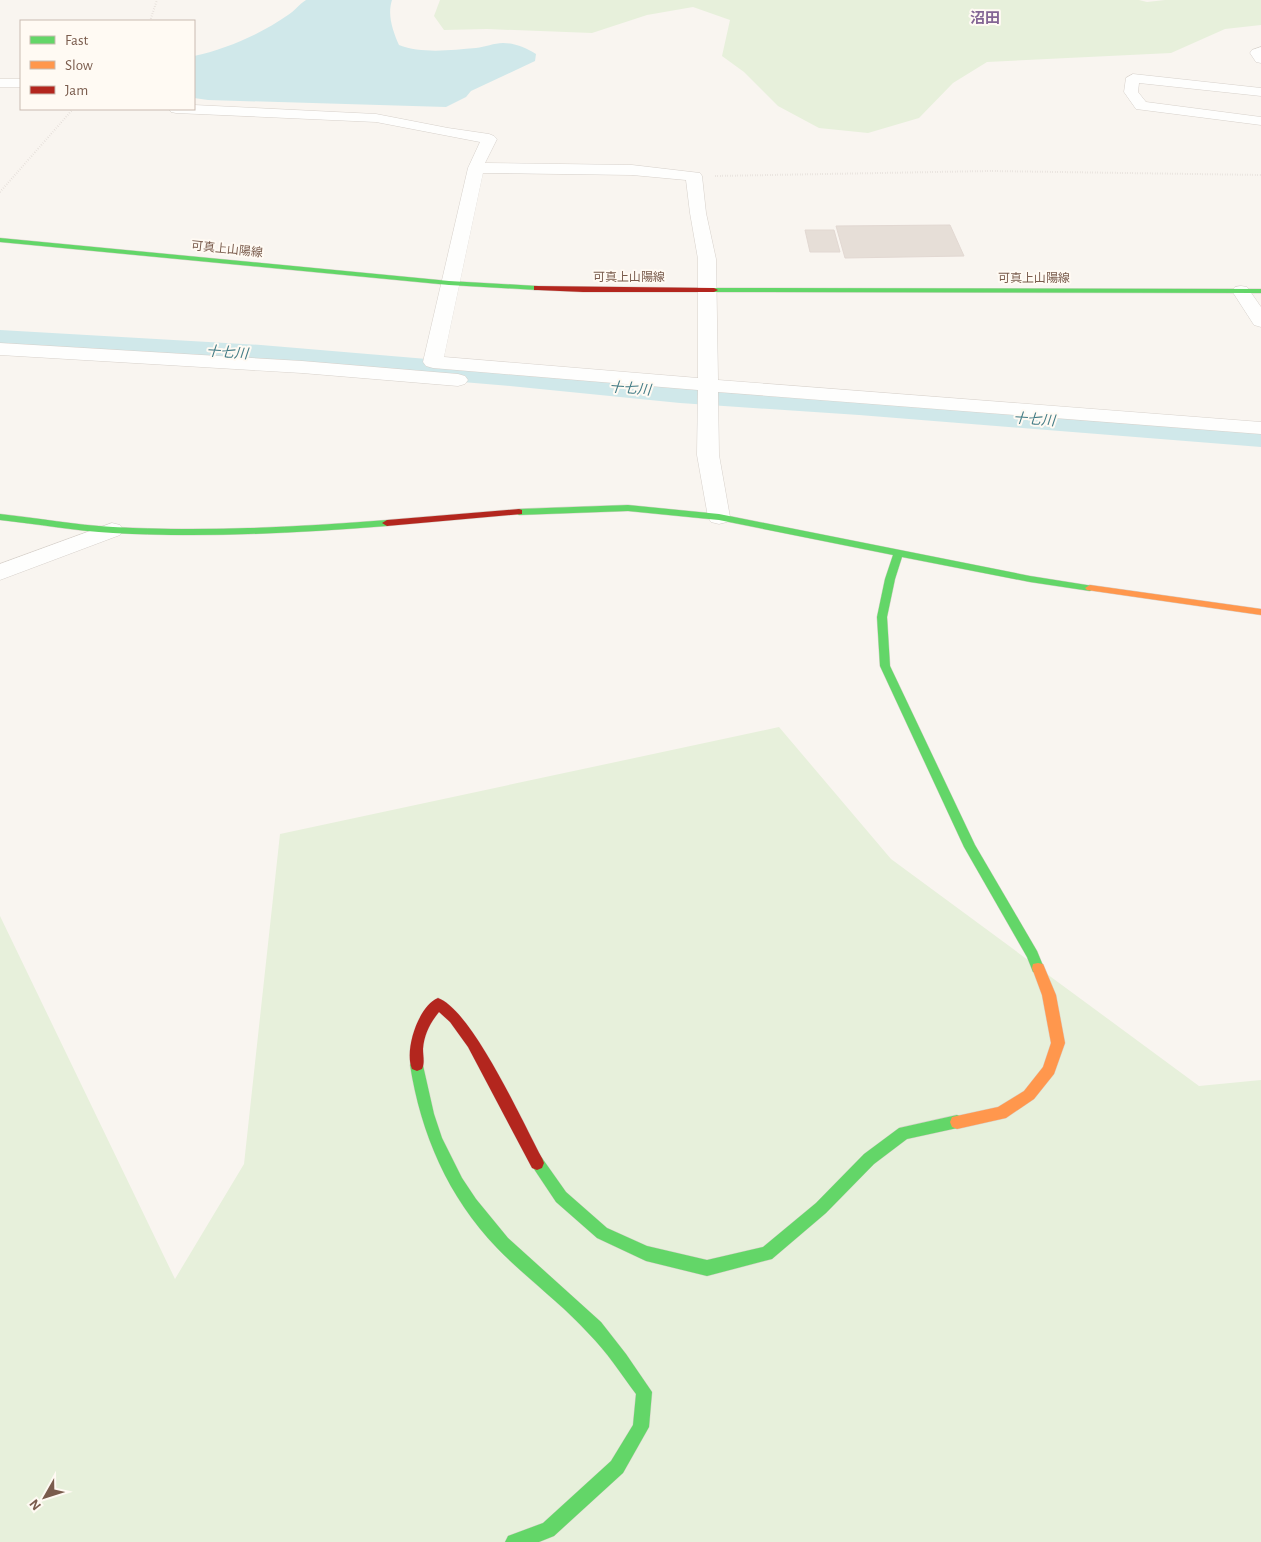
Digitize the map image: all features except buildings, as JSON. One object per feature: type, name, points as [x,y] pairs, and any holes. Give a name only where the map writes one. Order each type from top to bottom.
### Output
[{"type":"street","points":[[1261,51],[1257,53],[1261,59]]},
{"type":"street","points":[[1261,92],[1133,78],[1131,92],[1141,106],[1261,121]]},
{"type":"street","points":[[0,83],[20,83]]},
{"type":"street","points":[[195,110],[376,118],[448,133],[489,139],[480,153],[476,168],[433,362],[707,392]]},
{"type":"street","points":[[476,168],[632,170],[694,176],[698,213],[707,259],[708,455],[720,517]]},
{"type":"street","name":"可真上山陽線","points":[[0,240],[449,283],[583,290],[1261,291]]},
{"type":"street","points":[[1241,291],[1261,321]]},
{"type":"street","points":[[0,348],[1261,428]]},
{"type":"street","points":[[0,517],[112,530],[180,532],[310,529],[517,512],[628,508],[720,517],[1030,579],[1261,612]]},
{"type":"street","points":[[0,572],[112,530]]},
{"type":"street","points":[[514,1542],[548,1530],[617,1468],[641,1427],[644,1392],[597,1330],[502,1242],[471,1206],[449,1171],[425,1109],[415,1055],[418,1034],[425,1016],[438,1004],[455,1018],[473,1043],[537,1164],[561,1197],[602,1233],[646,1253],[707,1268],[767,1254],[820,1208],[869,1159],[904,1133],[1001,1113],[1029,1095],[1049,1070],[1058,1043],[1049,994],[1033,956],[970,847],[886,666],[882,618],[890,579],[899,552]]},
{"type":"path","points":[[150,20],[157,0]]},
{"type":"path","points":[[0,192],[72,110]]},
{"type":"path","points":[[694,176],[990,171],[1261,175]]},
{"type":"green space","points":[[440,0],[1139,0],[1147,2],[1165,0],[1261,0],[1261,25],[1225,29],[1171,53],[987,62],[953,83],[919,118],[868,133],[819,128],[778,106],[744,72],[722,56],[730,20],[693,7],[647,15],[592,33],[487,29],[444,30],[434,16]]},
{"type":"green space","points":[[779,727],[891,859],[1199,1086],[1261,1080],[1261,1542],[0,1542],[0,916],[175,1279],[244,1164],[280,834]]},
{"type":"water","points":[[306,0],[392,0],[390,17],[399,45],[417,50],[437,51],[507,43],[520,46],[536,54],[535,61],[471,91],[466,97],[446,107],[195,98],[195,56],[243,40],[278,22]]},
{"type":"waterway","name":"十七川","points":[[0,339],[261,355],[510,376],[680,393],[859,405],[1261,437]]},
{"type":"traffic: fast","points":[[0,240],[449,283],[537,288]]},
{"type":"traffic: fast","points":[[714,290],[1261,291]]},
{"type":"traffic: fast","points":[[519,512],[628,508],[719,517],[1030,579],[1090,588]]},
{"type":"traffic: fast","points":[[0,517],[99,529],[182,532],[285,530],[387,523]]},
{"type":"traffic: fast","points":[[899,552],[890,579],[882,617],[885,666],[970,847],[1033,955],[1038,968]]},
{"type":"traffic: fast","points":[[417,1065],[421,1090],[435,1138],[445,1161],[470,1204],[503,1243],[595,1328],[644,1392],[641,1427],[617,1467],[548,1530],[514,1542]]},
{"type":"traffic: fast","points":[[537,1163],[561,1197],[602,1233],[646,1253],[707,1268],[767,1254],[821,1208],[869,1159],[904,1133],[957,1122]]},
{"type":"traffic: slow","points":[[1090,588],[1261,612]]},
{"type":"traffic: slow","points":[[957,1122],[1001,1113],[1029,1095],[1049,1070],[1058,1043],[1049,995],[1038,968]]},
{"type":"traffic: jam","points":[[537,288],[714,290]]},
{"type":"traffic: jam","points":[[387,523],[519,512]]},
{"type":"traffic: jam","points":[[417,1065],[416,1056],[420,1032],[427,1018],[438,1004],[455,1018],[473,1043],[537,1163]]},
{"type":"district","name":"沼田","points":[[985,18]]}]
